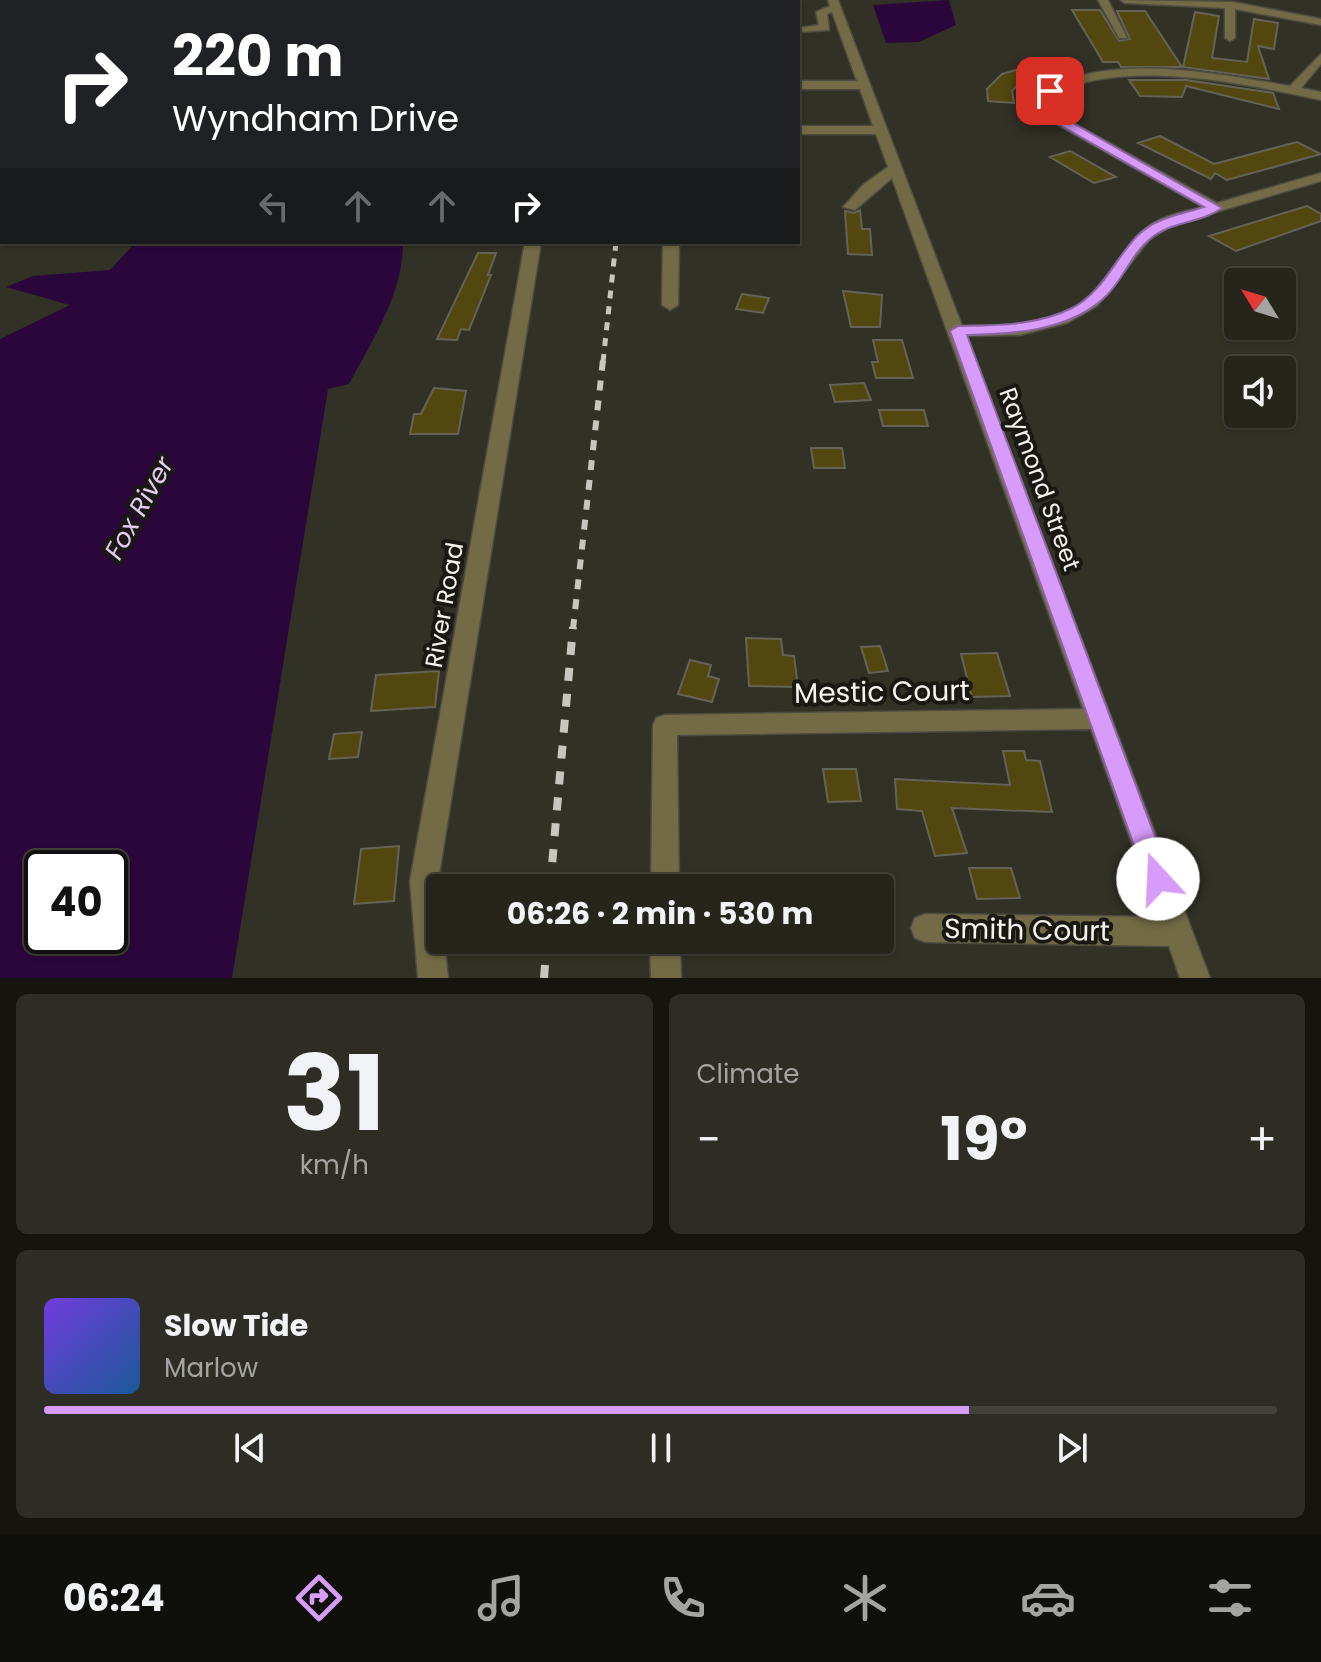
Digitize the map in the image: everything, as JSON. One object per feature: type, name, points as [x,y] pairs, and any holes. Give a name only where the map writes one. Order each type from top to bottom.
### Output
[{"type":"street","points":[[1103,0],[1123,36]]},
{"type":"street","points":[[1125,0],[1196,1],[1321,22]]},
{"type":"street","points":[[802,30],[825,28],[821,12],[834,4]]},
{"type":"street","name":"Raymond Street","points":[[834,4],[958,331],[1195,978]]},
{"type":"street","points":[[1230,5],[1230,38]]},
{"type":"street","points":[[1293,90],[1321,57]]},
{"type":"street","points":[[1215,208],[1062,122],[1048,108],[1050,91],[1075,78],[1103,75],[1209,78],[1321,96]]},
{"type":"street","points":[[800,85],[863,85]]},
{"type":"street","points":[[800,130],[880,130]]},
{"type":"street","points":[[850,207],[868,188],[895,169]]},
{"type":"street","points":[[958,331],[1020,330],[1078,311],[1101,293],[1144,237],[1167,222],[1321,177]]},
{"type":"street","name":"River Road","points":[[433,978],[424,881],[533,244]]},
{"type":"street","points":[[670,305],[671,244]]},
{"type":"street","name":"Mestic Court","points":[[665,874],[665,725],[1100,719]]},
{"type":"street","name":"Smith Court","points":[[925,928],[1178,932]]},
{"type":"street","points":[[665,954],[666,978]]},
{"type":"water","points":[[949,0],[956,25],[919,42],[886,43],[873,5]]},
{"type":"water","name":"Fox River","points":[[134,244],[403,244],[398,280],[377,333],[349,384],[328,389],[232,978],[0,978],[0,339],[70,305],[6,287],[33,276],[110,270]]},
{"type":"building","points":[[1072,10],[1100,10],[1119,41],[1130,39],[1117,11],[1145,11],[1182,67],[1121,67],[1118,62],[1103,62]]},
{"type":"building","points":[[1195,12],[1219,16],[1212,58],[1247,62],[1254,19],[1278,23],[1274,49],[1258,46],[1269,79],[1183,67]]},
{"type":"building","points":[[1037,64],[1012,91],[1014,103],[988,101],[987,89],[1002,74]]},
{"type":"building","points":[[1129,80],[1186,80],[1273,93],[1279,109],[1186,86],[1182,97],[1140,96]]},
{"type":"building","points":[[1160,136],[1214,164],[1297,142],[1321,154],[1227,180],[1215,173],[1211,179],[1138,143]]},
{"type":"building","points":[[1070,151],[1116,177],[1094,183],[1050,157]]},
{"type":"building","points":[[1307,206],[1321,214],[1321,221],[1236,251],[1209,236]]},
{"type":"building","points":[[860,210],[862,229],[870,229],[872,255],[848,254],[845,211],[854,213]]},
{"type":"building","points":[[478,253],[496,253],[488,275],[491,275],[469,330],[461,329],[457,340],[437,339]]},
{"type":"building","points":[[843,291],[882,295],[880,327],[851,327]]},
{"type":"building","points":[[742,294],[769,298],[763,313],[736,309]]},
{"type":"building","points":[[873,340],[902,340],[913,378],[876,378],[872,362],[878,362]]},
{"type":"building","points":[[864,383],[871,400],[835,402],[830,385]]},
{"type":"building","points":[[434,388],[466,391],[458,434],[410,434],[414,414],[421,414]]},
{"type":"building","points":[[879,410],[924,410],[928,426],[883,426]]},
{"type":"building","points":[[811,448],[842,448],[845,468],[814,468]]},
{"type":"building","points":[[746,638],[781,639],[783,655],[794,656],[798,687],[749,686]]},
{"type":"building","points":[[880,646],[888,671],[869,673],[861,647]]},
{"type":"building","points":[[997,653],[1010,696],[972,697],[961,654]]},
{"type":"building","points":[[690,660],[711,665],[708,676],[719,679],[712,702],[678,694]]},
{"type":"building","points":[[439,671],[435,707],[371,711],[376,675]]},
{"type":"building","points":[[362,732],[358,757],[329,759],[334,734]]},
{"type":"building","points":[[1003,751],[1024,751],[1026,760],[1040,761],[1052,812],[952,808],[967,853],[935,856],[922,811],[897,809],[895,779],[1010,785]]},
{"type":"building","points":[[823,769],[856,769],[861,801],[828,802]]},
{"type":"building","points":[[399,846],[394,901],[354,904],[361,849]]},
{"type":"building","points":[[969,868],[1011,868],[1020,898],[977,899]]},
{"type":"railway","points":[[603,362],[616,244]]},
{"type":"railway","points":[[573,629],[603,360]]},
{"type":"railway","points":[[551,874],[573,627]]},
{"type":"railway","points":[[544,978],[546,954]]},
{"type":"route","points":[[1050,91],[1046,102],[1048,108],[1062,122],[1215,208],[1167,222],[1144,237],[1101,293],[1078,311],[1020,330],[958,331],[1158,879]]}]
